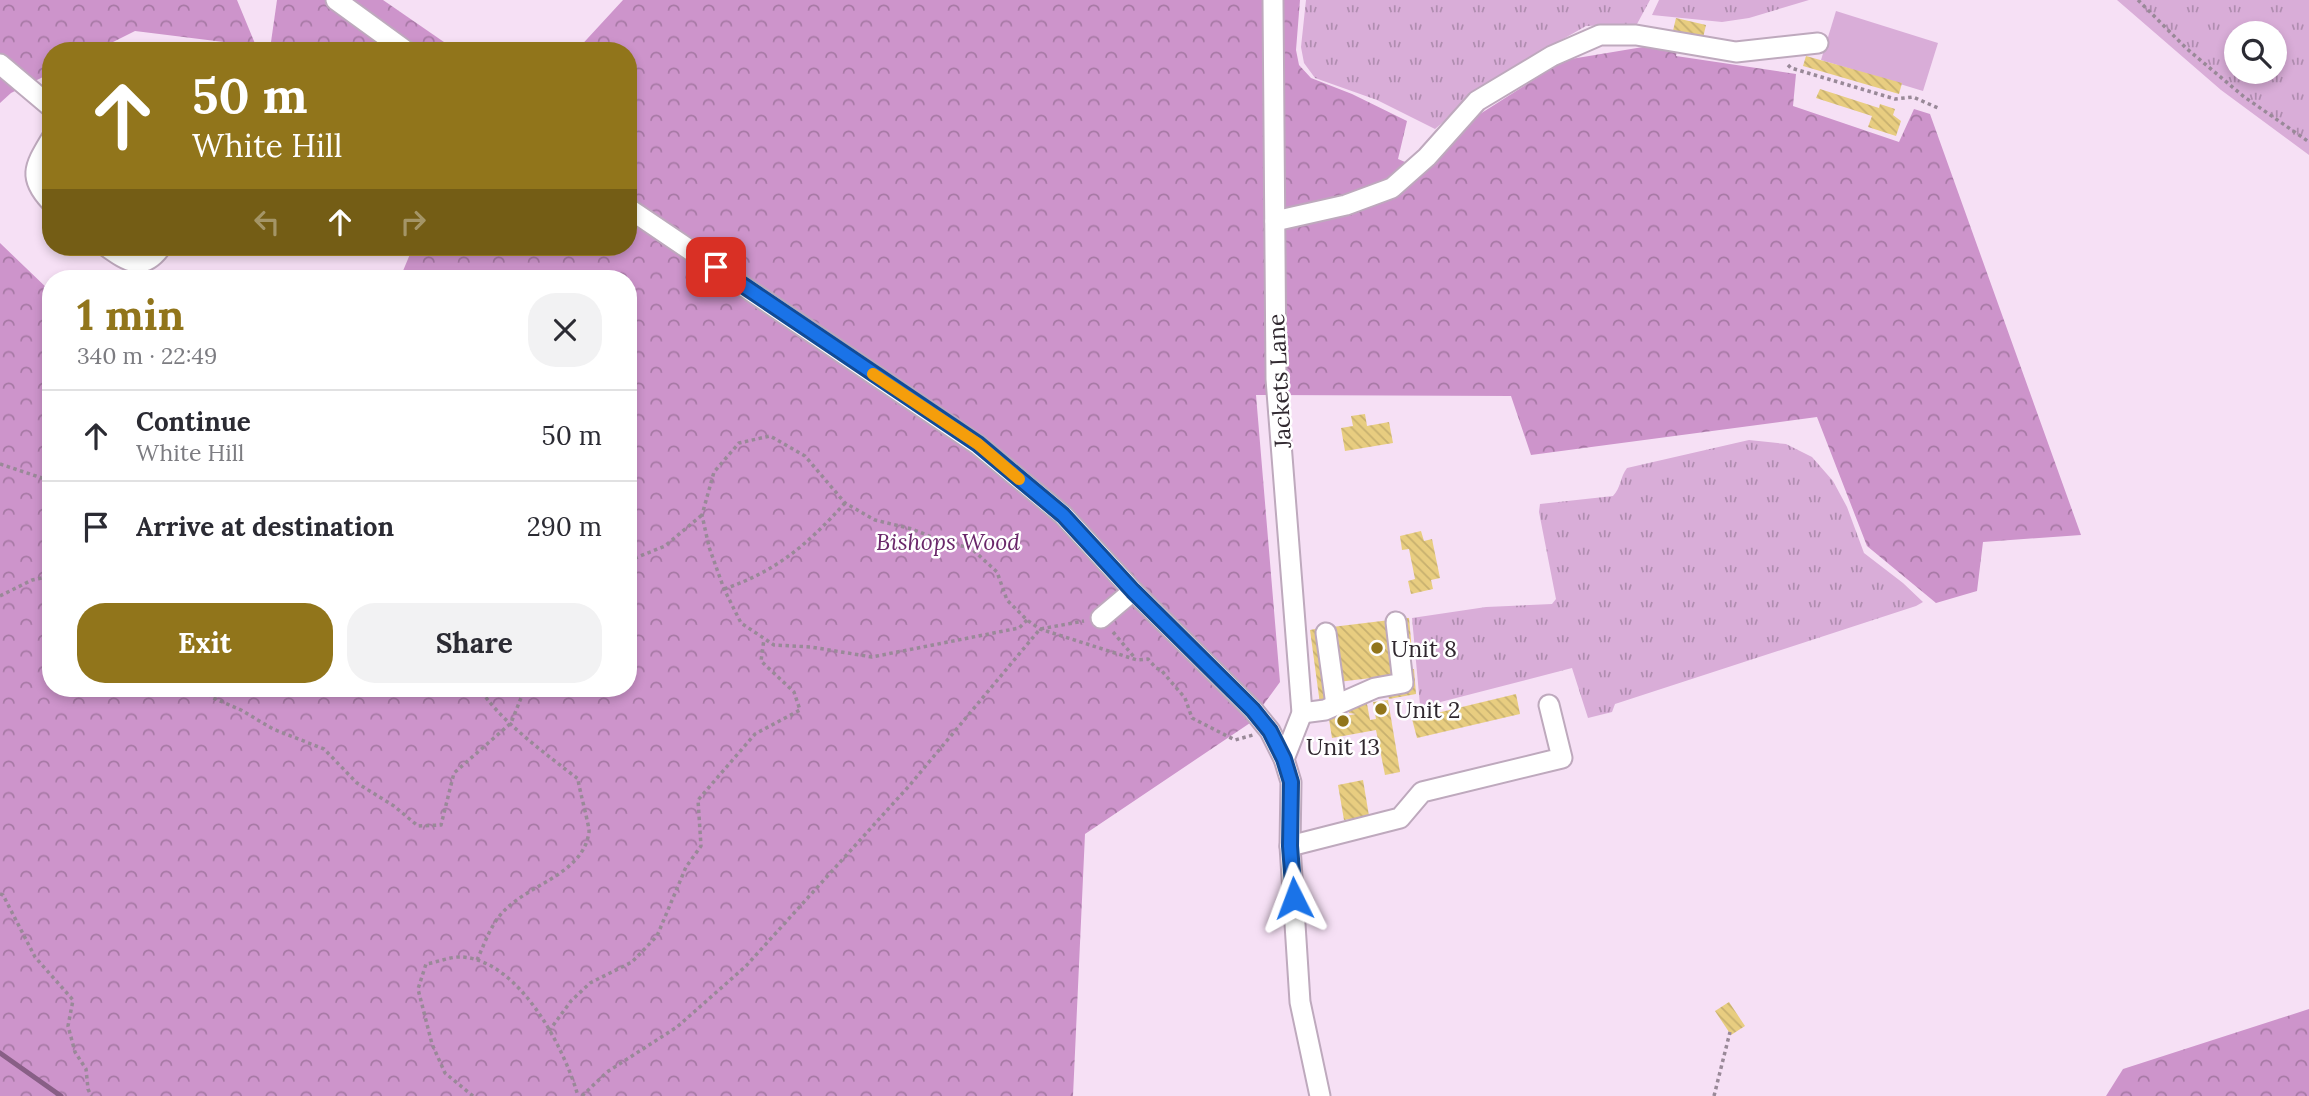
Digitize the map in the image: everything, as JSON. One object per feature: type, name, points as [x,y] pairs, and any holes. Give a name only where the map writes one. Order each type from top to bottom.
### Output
[{"type":"street","points":[[336,0],[394,42]]},
{"type":"street","name":"Jackets Lane","points":[[1273,0],[1276,379],[1302,713],[1284,759]]},
{"type":"street","points":[[1275,221],[1346,205],[1392,188],[1427,157],[1477,100],[1552,56],[1600,35],[1636,35],[1737,52],[1818,43]]},
{"type":"street","points":[[0,64],[42,99]]},
{"type":"street","points":[[42,154],[36,177],[38,188],[42,192]]},
{"type":"street","points":[[637,214],[978,444],[1063,515],[1133,591],[1266,726],[1284,759],[1291,782],[1290,846],[1300,1002],[1320,1096]]},
{"type":"street","points":[[121,256],[131,262],[144,262],[155,256]]},
{"type":"street","points":[[1101,618],[1133,591]]},
{"type":"street","points":[[1302,713],[1325,710],[1375,688],[1403,683],[1396,622]]},
{"type":"street","points":[[1326,633],[1336,705]]},
{"type":"street","points":[[1290,846],[1400,818],[1422,792],[1562,758],[1549,705]]},
{"type":"path","points":[[2138,0],[2186,48],[2243,96],[2309,142]]},
{"type":"path","points":[[1776,48],[1791,68],[1895,99],[1913,97],[1938,108]]},
{"type":"path","points":[[1027,620],[1019,628],[872,657],[811,647],[774,645],[741,623],[724,589],[709,547],[702,515],[714,472],[739,443],[770,436],[805,456],[845,503],[875,520],[971,548],[997,572],[1007,600],[1040,629],[1137,660],[1148,659],[1185,698],[1192,718],[1235,740],[1255,734],[1266,726]]},
{"type":"path","points":[[0,464],[42,478]]},
{"type":"path","points":[[724,589],[766,571],[795,553],[811,540],[845,503]]},
{"type":"path","points":[[637,557],[664,545],[702,515]]},
{"type":"path","points":[[0,596],[42,578]]},
{"type":"path","points":[[473,1096],[445,1073],[432,1044],[418,989],[426,964],[462,956],[492,964],[526,993],[549,1031],[580,1096],[607,1072],[677,1027],[746,966],[909,786],[1040,629],[1101,618],[1137,660]]},
{"type":"path","points":[[549,1031],[571,1001],[590,983],[632,962],[657,936],[686,867],[701,846],[698,800],[754,734],[800,710],[794,692],[761,661],[764,639]]},
{"type":"path","points":[[211,697],[241,710],[273,729],[324,749],[357,783],[394,806],[418,826],[441,825],[454,772],[511,723],[521,697]]},
{"type":"path","points":[[477,960],[501,913],[578,858],[589,831],[578,779],[511,723],[486,697]]},
{"type":"path","points":[[0,894],[34,957],[73,1000],[68,1026],[75,1052],[86,1069],[91,1096]]},
{"type":"path","points":[[1714,1096],[1730,1032]]},
{"type":"green space","points":[[0,0],[237,0],[254,42],[224,42],[135,31],[113,42],[42,42],[42,78],[11,93],[0,103]]},
{"type":"green space","points":[[277,0],[383,0],[444,42],[271,42]]},
{"type":"green space","name":"Bishops Wood","points":[[623,0],[1300,0],[1296,50],[1299,65],[1311,78],[1352,94],[1407,121],[1398,159],[1424,170],[1458,128],[1565,60],[1679,41],[1676,56],[1796,74],[1793,106],[1899,142],[1914,109],[1930,114],[2081,535],[1983,542],[1977,591],[1936,603],[1867,546],[1817,417],[1531,455],[1511,396],[1256,395],[1280,682],[1250,723],[1085,834],[1073,1096],[0,1096],[0,243],[42,283],[42,697],[637,697],[637,270],[403,270],[409,256],[637,256],[637,42],[584,42]]},
{"type":"green space","points":[[1306,0],[1650,0],[1637,24],[1586,26],[1493,79],[1435,129],[1377,100],[1315,78],[1304,63],[1301,47]]},
{"type":"green space","points":[[1659,0],[1809,0],[1749,18],[1722,22],[1652,15]]},
{"type":"green space","points":[[2117,0],[2309,0],[2309,155],[2221,90]]},
{"type":"green space","points":[[1836,11],[1938,43],[1923,91],[1821,60]]},
{"type":"green space","points":[[1749,440],[1786,444],[1812,457],[1833,481],[1847,507],[1864,553],[1923,602],[1615,704],[1612,712],[1588,718],[1572,668],[1425,706],[1420,705],[1412,618],[1486,607],[1552,604],[1556,599],[1539,512],[1540,504],[1613,496],[1627,468]]},
{"type":"green space","points":[[2309,1009],[2309,1096],[2106,1096],[2123,1069]]},
{"type":"building","points":[[1676,18],[1706,25],[1702,42],[1672,35]]},
{"type":"building","points":[[1806,56],[1902,83],[1899,94],[1803,66]]},
{"type":"building","points":[[1820,89],[1879,108],[1880,104],[1895,109],[1893,115],[1901,121],[1896,136],[1868,127],[1872,116],[1816,98]]},
{"type":"building","points":[[1365,414],[1367,426],[1389,422],[1393,443],[1345,451],[1341,428],[1353,426],[1351,416]]},
{"type":"building","points":[[1421,531],[1424,541],[1432,539],[1440,578],[1431,580],[1433,589],[1411,594],[1408,581],[1415,579],[1409,549],[1402,550],[1400,536]]},
{"type":"building","points":[[1401,618],[1409,618],[1412,651],[1405,652]]},
{"type":"building","points":[[1390,620],[1396,675],[1338,682],[1332,627]]},
{"type":"building","points":[[1320,628],[1330,702],[1320,704],[1310,630]]},
{"type":"building","points":[[1406,669],[1414,669],[1416,694],[1389,699],[1387,692]]},
{"type":"building","points":[[1516,694],[1520,714],[1417,738],[1412,719]]},
{"type":"building","points":[[1388,700],[1400,772],[1385,775],[1376,730],[1332,738],[1329,719],[1356,714],[1349,713],[1348,707],[1367,704],[1370,720],[1376,719],[1373,702]]},
{"type":"building","points":[[1363,780],[1369,816],[1344,820],[1338,785]]},
{"type":"building","points":[[1729,1002],[1745,1026],[1731,1035],[1715,1011]]},
{"type":"waterway","points":[[0,1053],[61,1096]]},
{"type":"slow traffic","points":[[873,374],[978,444],[1019,479]]},
{"type":"place","name":"Unit 8","points":[[1377,648]]},
{"type":"place","name":"Unit 2","points":[[1381,709]]},
{"type":"place","name":"Unit 13","points":[[1343,721]]},
{"type":"route","points":[[716,267],[978,444],[1063,515],[1133,591],[1253,710],[1270,731],[1284,759],[1291,782],[1290,846],[1294,898]]}]
